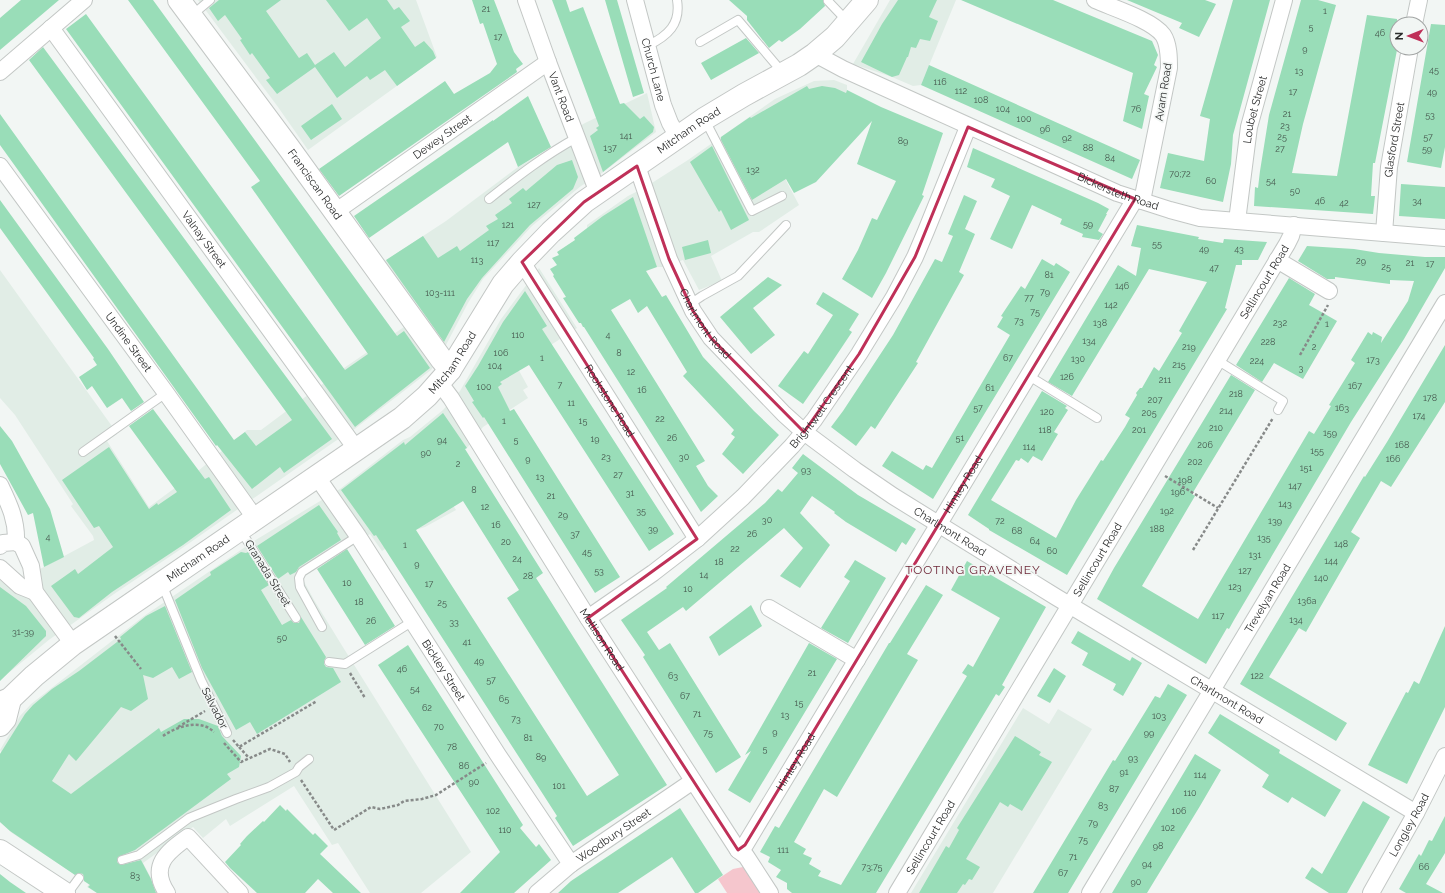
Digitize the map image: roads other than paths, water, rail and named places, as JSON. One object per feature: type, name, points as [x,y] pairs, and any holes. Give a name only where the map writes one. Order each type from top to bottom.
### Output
[{"type":"main road","name":"Mitcham Road","points":[[0,725],[5,719],[5,701],[73,644],[357,450],[402,418],[427,396],[445,376],[503,284],[551,232],[584,202],[704,119],[784,74],[815,54],[849,23],[867,0]]},
{"type":"main road","name":"Franciscan Road","points":[[185,8],[442,360],[445,376]]},
{"type":"main road","points":[[0,851],[64,893]]},
{"type":"street","points":[[0,72],[84,0]]},
{"type":"street","name":"Vant Road","points":[[526,0],[598,192]]},
{"type":"street","name":"Church Lane","points":[[635,0],[663,105],[670,123],[678,137]]},
{"type":"street","name":"Avarn Road","points":[[1095,0],[1153,25],[1164,36],[1168,51],[1169,68],[1139,200]]},
{"type":"street","name":"Loubet Street","points":[[1237,221],[1249,127],[1284,0]]},
{"type":"street","points":[[1415,16],[1418,0]]},
{"type":"street","name":"Valnay Street","points":[[51,28],[357,450]]},
{"type":"street","name":"Bickersteth Road","points":[[815,54],[843,69],[1117,193],[1170,210],[1200,218],[1445,238]]},
{"type":"street","name":"Glasford Street","points":[[1384,233],[1389,167],[1409,56]]},
{"type":"street","name":"Dewey Street","points":[[335,212],[548,62]]},
{"type":"street","name":"Brightwell Crescent","points":[[588,618],[653,573],[697,539],[743,498],[814,420],[859,354],[894,297],[915,257],[968,126]]},
{"type":"street","name":"Undine Street","points":[[0,166],[166,393],[248,524]]},
{"type":"street","name":"Charlmont Road","points":[[637,166],[669,259],[690,304],[711,338],[784,414],[804,432],[893,496],[1070,605],[1416,813]]},
{"type":"street","name":"Himley Road","points":[[738,850],[745,845],[1029,376],[1139,200]]},
{"type":"street","name":"Sellincourt Road","points":[[897,893],[1277,260],[1291,236],[1294,225]]},
{"type":"street","points":[[1277,260],[1329,291]]},
{"type":"street","name":"Rookstone Road","points":[[522,262],[697,539]]},
{"type":"street","name":"Trevelyan Road","points":[[1090,893],[1445,303]]},
{"type":"street","name":"Mellison Road","points":[[445,376],[451,398],[588,618],[738,850],[746,856],[770,893]]},
{"type":"street","name":"Bickley Street","points":[[317,477],[358,536],[498,755],[570,864]]},
{"type":"street","points":[[0,485],[12,511],[15,524],[16,542]]},
{"type":"street","points":[[0,546],[2,544],[16,542],[22,546],[31,566],[35,592],[73,644]]},
{"type":"street","points":[[0,568],[20,586],[35,592]]},
{"type":"street","points":[[769,608],[857,660]]},
{"type":"street","name":"Longley Road","points":[[1371,893],[1444,761]]},
{"type":"street","name":"Woodbury Street","points":[[537,893],[570,864],[693,781]]},
{"type":"street","points":[[167,893],[160,878],[162,862],[170,850],[188,837],[240,893]]},
{"type":"lane","points":[[185,8],[210,0]]},
{"type":"lane","points":[[647,46],[666,35],[672,27],[678,12],[677,0]]},
{"type":"lane","points":[[828,1],[849,23]]},
{"type":"lane","points":[[700,42],[738,20],[784,74]]},
{"type":"lane","points":[[704,119],[752,212],[782,196]]},
{"type":"lane","points":[[489,199],[540,159],[578,137]]},
{"type":"lane","points":[[690,304],[738,276],[786,225]]},
{"type":"lane","points":[[1217,360],[1283,401],[1278,410]]},
{"type":"lane","points":[[1029,376],[1097,418]]},
{"type":"lane","points":[[83,452],[166,393]]},
{"type":"lane","name":"Granada Street","points":[[248,524],[296,618]]},
{"type":"lane","points":[[322,627],[300,587],[299,578],[302,572],[358,536]]},
{"type":"lane","name":"Salvador","points":[[161,583],[195,666],[213,706],[228,733]]},
{"type":"lane","points":[[329,662],[345,664],[413,621]]},
{"type":"lane","points":[[122,860],[139,855],[189,818],[269,787],[296,772],[299,767],[309,759]]},
{"type":"lane","points":[[68,893],[79,878]]},
{"type":"district","name":"TOOTING GRAVENEY","points":[[973,570]]}]
